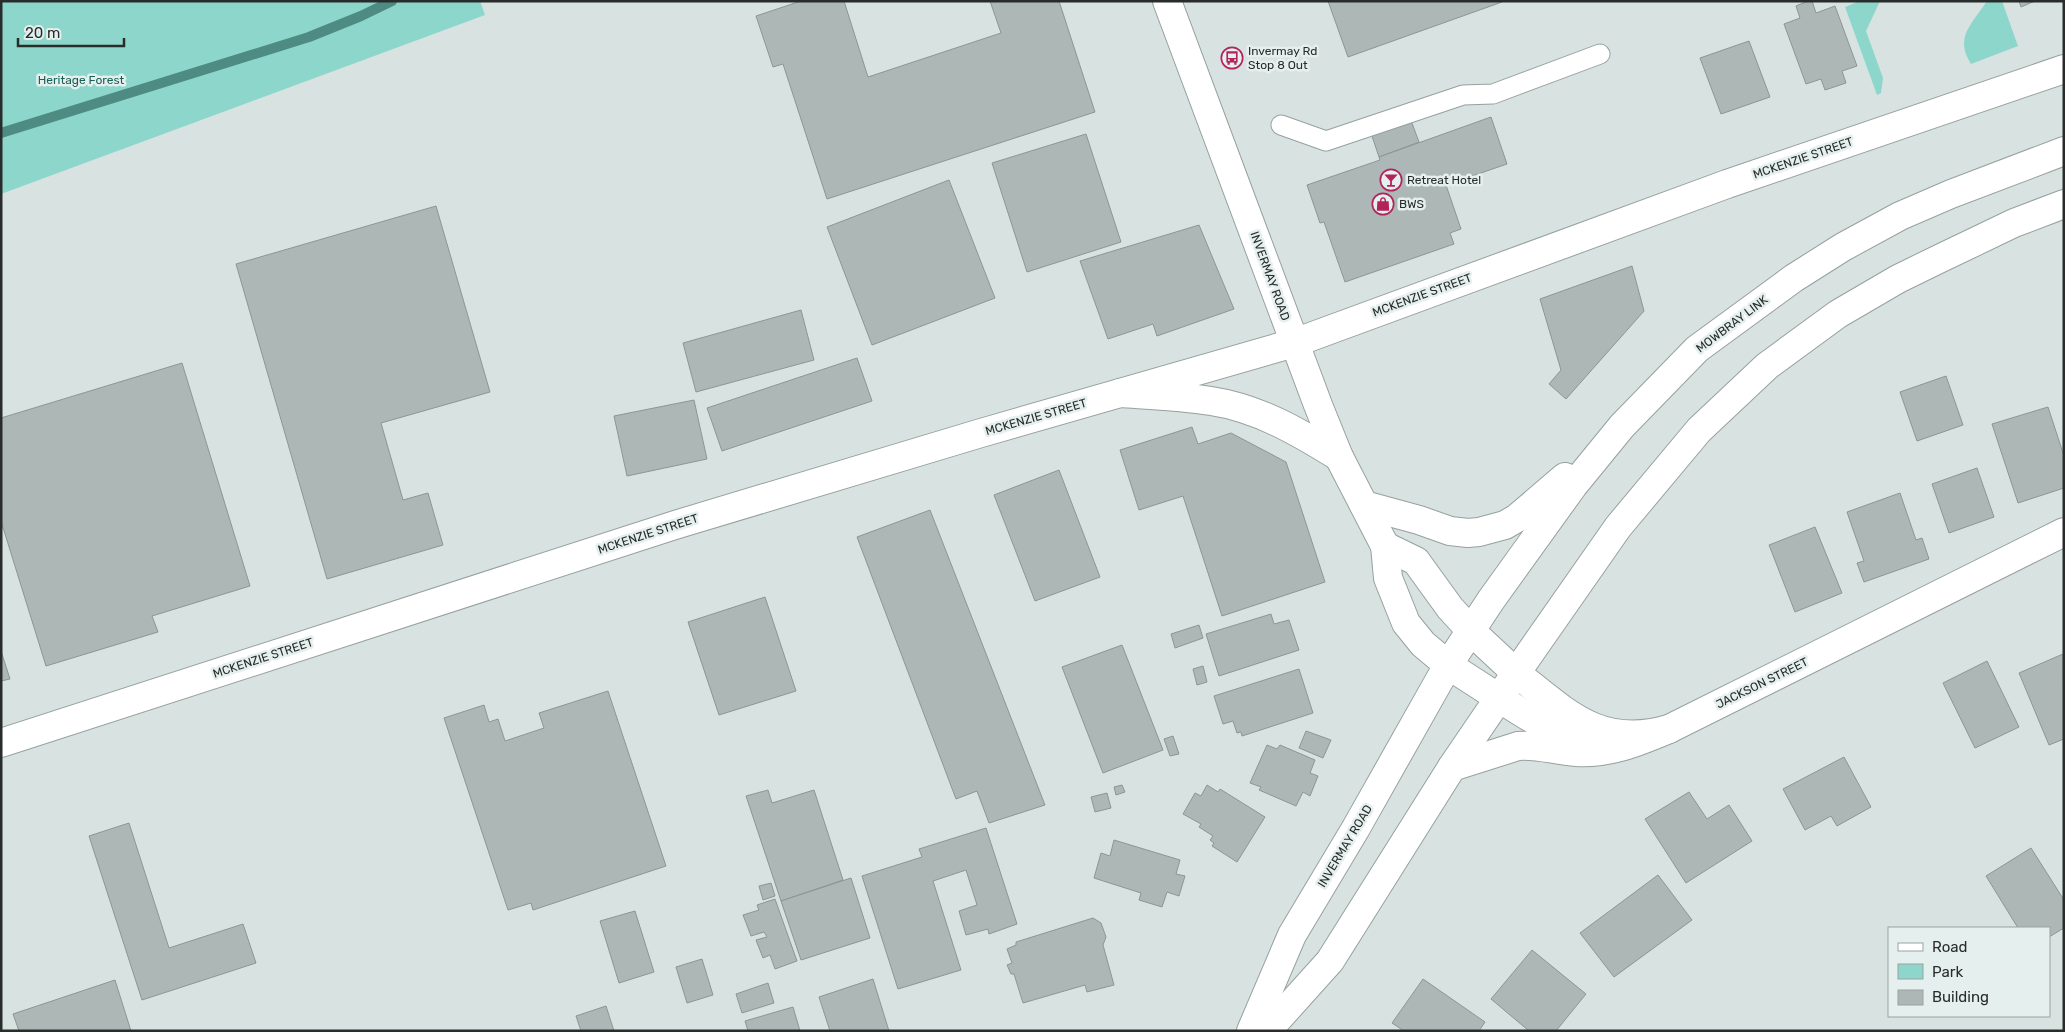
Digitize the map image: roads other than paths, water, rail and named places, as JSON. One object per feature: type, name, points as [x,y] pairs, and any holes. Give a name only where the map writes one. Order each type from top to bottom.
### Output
[{"type":"main road","name":"INVERMAY ROAD","points":[[1167,1],[1294,343],[1339,457],[1385,546],[1388,578],[1406,623],[1423,644],[1448,665],[1500,698]]},
{"type":"main road","name":"MCKENZIE STREET","points":[[1,743],[675,525],[1294,343],[1727,184],[2064,69]]},
{"type":"main road","name":"MOWBRAY LINK","points":[[1471,631],[1573,486],[1622,426],[1697,349],[1794,278],[1843,247],[1900,216],[2064,151]]},
{"type":"main road","points":[[1267,1031],[1330,961],[1452,767],[1516,673],[1618,527],[1699,430],[1768,366],[1838,314],[1898,278],[2014,223],[2064,204]]},
{"type":"main road","points":[[1120,393],[1212,401],[1244,410],[1293,428],[1339,457]]},
{"type":"main road","points":[[1364,505],[1419,520],[1450,531],[1468,533],[1492,529],[1505,525],[1529,510],[1622,426]]},
{"type":"main road","name":"JACKSON STREET","points":[[1471,631],[1516,673],[1566,712],[1595,729],[1624,735],[1639,735],[1669,729],[2064,532]]},
{"type":"main road","points":[[1385,546],[1416,561],[1450,608],[1471,631]]},
{"type":"main road","name":"INVERMAY ROAD","points":[[1251,1031],[1292,935],[1356,828],[1448,665],[1471,631]]},
{"type":"main road","points":[[1500,698],[1541,724],[1579,740],[1607,746],[1643,740]]},
{"type":"main road","points":[[1452,767],[1518,746],[1529,745],[1574,752],[1603,752],[1643,740],[1669,729]]},
{"type":"lane","points":[[1282,125],[1326,141],[1463,95],[1493,94],[1600,54]]},
{"type":"waterway","points":[[1,133],[309,37],[392,1]]},
{"type":"place","name":"Invermay Rd Stop 8 Out","points":[[1232,58]]},
{"type":"place","name":"Retreat Hotel","points":[[1391,180]]},
{"type":"place","name":"BWS","points":[[1383,204]]},
{"type":"park label","name":"Heritage Forest","points":[[81,80]]}]
